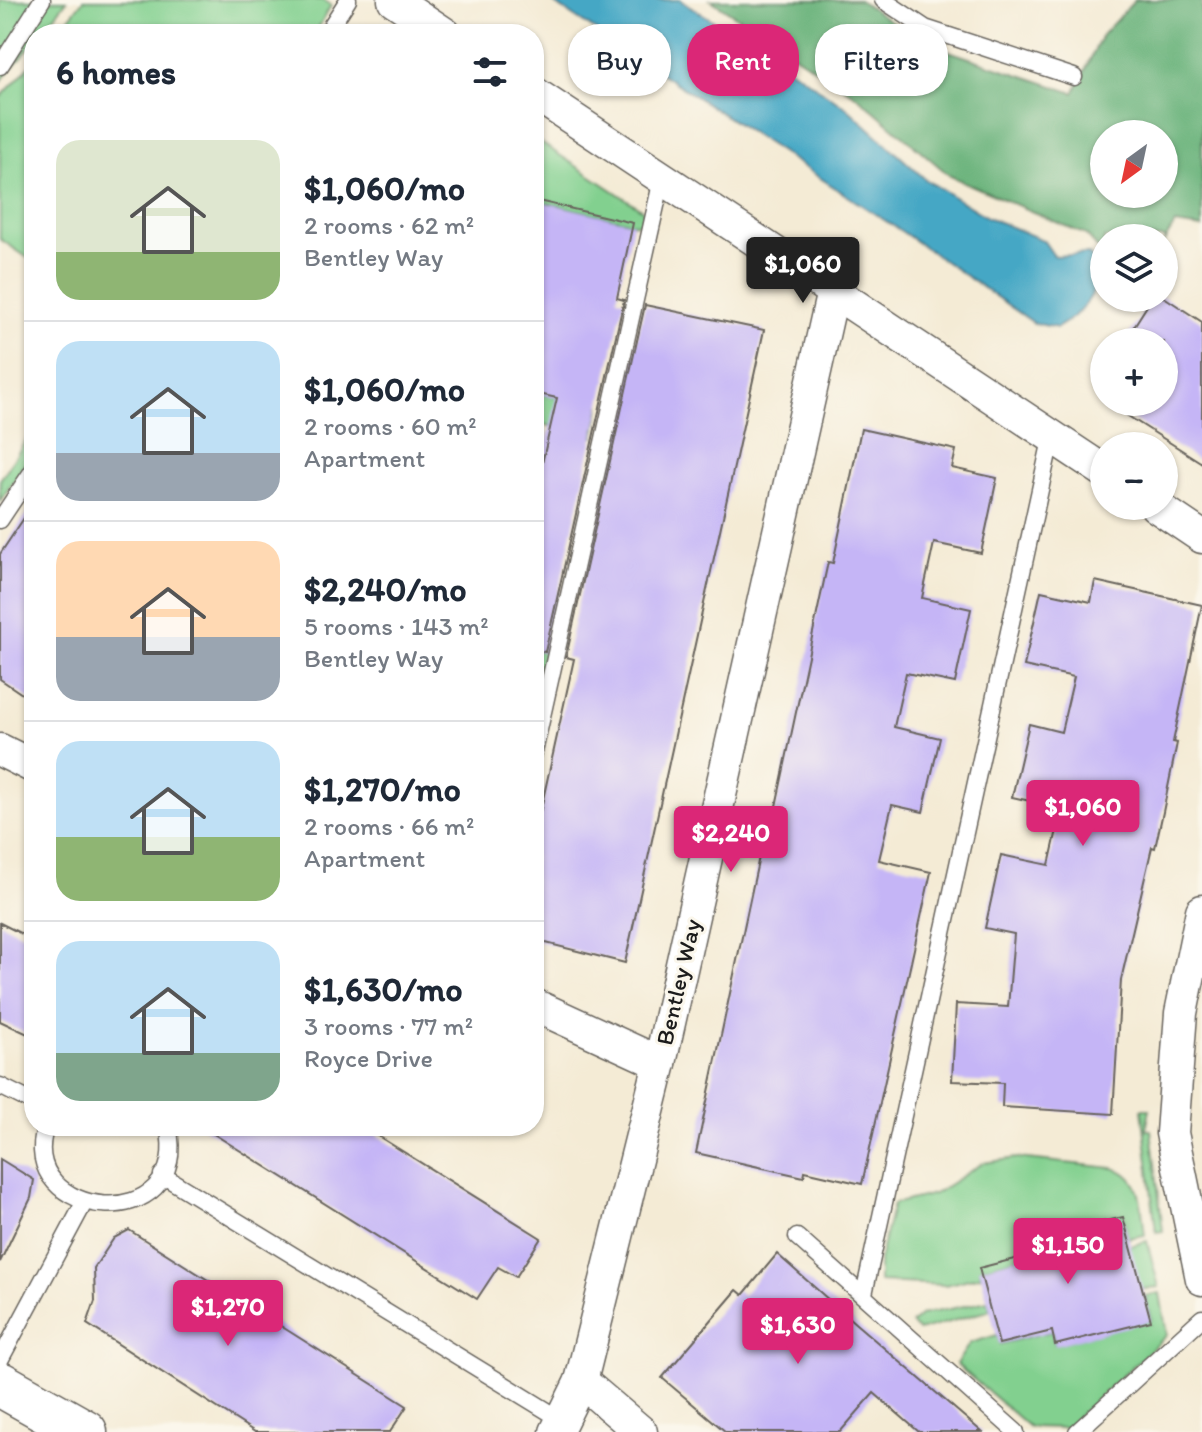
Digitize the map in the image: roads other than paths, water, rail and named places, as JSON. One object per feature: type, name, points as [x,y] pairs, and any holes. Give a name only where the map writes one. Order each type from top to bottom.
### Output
[{"type":"main road","points":[[0,1384],[85,1432]]},
{"type":"street","points":[[394,0],[430,24]]},
{"type":"street","points":[[544,100],[1090,461]]},
{"type":"street","name":"Bentley Way","points":[[559,1426],[581,1381],[660,1063],[833,291]]},
{"type":"street","points":[[1177,520],[1202,537]]},
{"type":"street","points":[[0,750],[24,762]]},
{"type":"street","points":[[1202,911],[1181,1013],[1172,1133],[1202,1279]]},
{"type":"street","points":[[544,1010],[660,1063]]},
{"type":"street","points":[[581,1381],[641,1432]]},
{"type":"lane","points":[[27,24],[42,0]]},
{"type":"lane","points":[[332,24],[348,0]]},
{"type":"lane","points":[[883,0],[925,28],[1074,77]]},
{"type":"lane","points":[[0,66],[24,28]]},
{"type":"lane","points":[[544,707],[662,179]]},
{"type":"lane","points":[[864,1294],[1052,435]]},
{"type":"lane","points":[[0,520],[24,484]]},
{"type":"lane","points":[[0,1086],[24,1098]]},
{"type":"lane","points":[[45,1136],[44,1155],[60,1187],[84,1203],[106,1207],[128,1204],[147,1193],[162,1175],[169,1154],[168,1136]]},
{"type":"lane","points":[[162,1175],[559,1426]]},
{"type":"lane","points":[[0,1360],[84,1203]]},
{"type":"lane","points":[[797,1237],[1016,1432]]},
{"type":"lane","points":[[1077,1432],[1202,1318]]},
{"type":"water","points":[[549,0],[680,0],[719,24],[687,24],[687,91],[671,80],[671,24],[586,24]]},
{"type":"water","points":[[799,75],[815,86],[815,96],[830,96],[847,108],[925,179],[987,217],[1043,240],[1054,256],[1089,254],[1090,298],[1073,317],[1057,328],[1034,323],[695,96],[799,96]]}]
